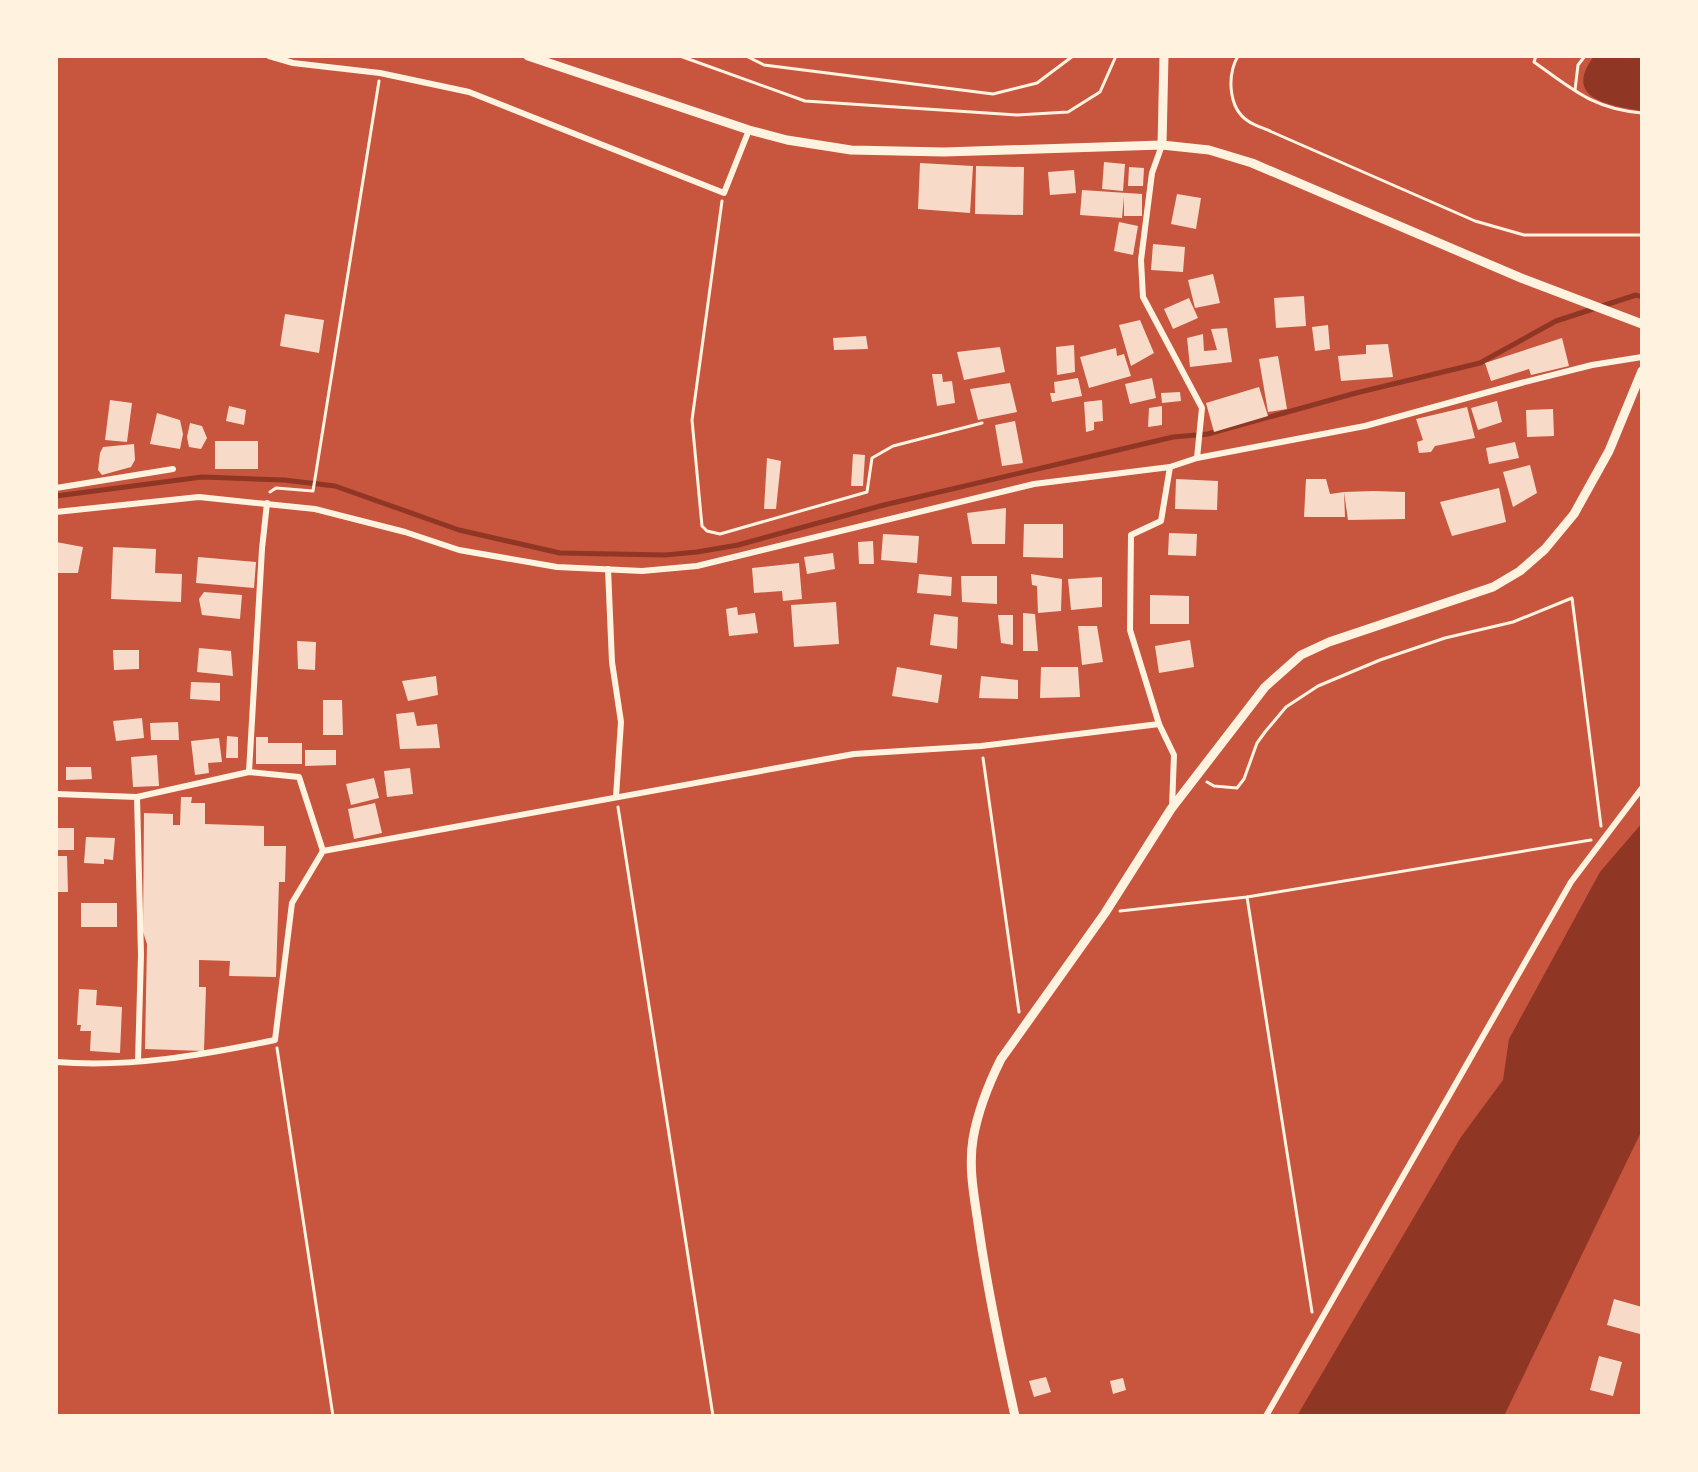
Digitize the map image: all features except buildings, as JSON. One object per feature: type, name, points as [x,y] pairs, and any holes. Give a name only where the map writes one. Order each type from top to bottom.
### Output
[{"type":"main road","points":[[528,56],[749,130],[787,140],[851,150],[944,152],[1162,145],[1209,150],[1252,163],[1521,278],[1642,324]]},
{"type":"main road","points":[[1162,145],[1164,56]]},
{"type":"main road","points":[[1015,1416],[987,1285],[971,1174],[973,1142],[988,1085],[1021,1028],[1105,913],[1171,809],[1265,687],[1301,655],[1329,642],[1493,587],[1520,571],[1545,549],[1574,514],[1609,451],[1642,371]]},
{"type":"street","points":[[269,56],[293,63],[380,73],[469,92],[724,193],[749,130]]},
{"type":"street","points":[[1162,145],[1152,173],[1141,260],[1143,297],[1202,408],[1197,458]]},
{"type":"street","points":[[56,512],[199,497],[315,509],[405,532],[459,550],[557,567],[642,571],[697,566],[1034,484],[1170,467],[1197,458],[1365,426],[1578,368],[1642,357]]},
{"type":"street","points":[[1170,467],[1161,521],[1131,535],[1130,630],[1159,724],[1174,755],[1171,809]]},
{"type":"street","points":[[56,488],[173,469]]},
{"type":"street","points":[[249,772],[267,503]]},
{"type":"street","points":[[608,569],[612,662],[621,722],[616,797]]},
{"type":"street","points":[[56,1062],[79,1064],[199,1056],[275,1040],[292,903],[323,851],[854,754],[981,746],[1159,724]]},
{"type":"street","points":[[56,794],[137,797],[249,772],[299,777],[323,851]]},
{"type":"street","points":[[1266,1416],[1571,882],[1642,788]]},
{"type":"street","points":[[137,797],[141,955],[138,1061]]},
{"type":"lane","points":[[680,56],[805,101],[1017,115],[1068,112],[1100,92],[1116,56]]},
{"type":"lane","points":[[1238,56],[1231,75],[1230,93],[1245,120],[1475,221],[1524,235],[1642,235]]},
{"type":"path","points":[[746,56],[764,65],[993,94],[1037,83],[1073,56]]},
{"type":"path","points":[[1536,56],[1534,62],[1587,100],[1618,111],[1642,113]]},
{"type":"path","points":[[1575,91],[1578,65],[1585,56]]},
{"type":"path","points":[[267,503],[270,491],[276,488],[313,491],[380,73]]},
{"type":"path","points":[[724,193],[692,420],[702,526],[707,531],[720,534],[867,492],[872,458],[893,446],[982,423]]},
{"type":"path","points":[[1105,913],[1247,897],[1602,838],[1572,598],[1513,622],[1445,638],[1380,660],[1318,686],[1286,707],[1272,724],[1257,743],[1244,779],[1237,788],[1214,786],[1197,776]]},
{"type":"path","points":[[981,746],[1021,1028]]},
{"type":"path","points":[[616,797],[713,1416]]},
{"type":"path","points":[[1247,897],[1315,1332]]},
{"type":"path","points":[[275,1040],[333,1416]]},
{"type":"shaded area","points":[[1594,56],[1642,56],[1642,111],[1604,102],[1586,91],[1583,82]]},
{"type":"shaded area","points":[[1642,823],[1642,1130],[1504,1416],[1297,1416],[1461,1137],[1503,1080],[1509,1039],[1600,872]]},
{"type":"waterway","points":[[56,496],[202,477],[284,480],[335,486],[459,530],[560,553],[665,555],[697,552],[738,545],[884,505],[1173,437],[1208,434],[1480,363],[1556,321],[1636,295],[1642,297]]}]
